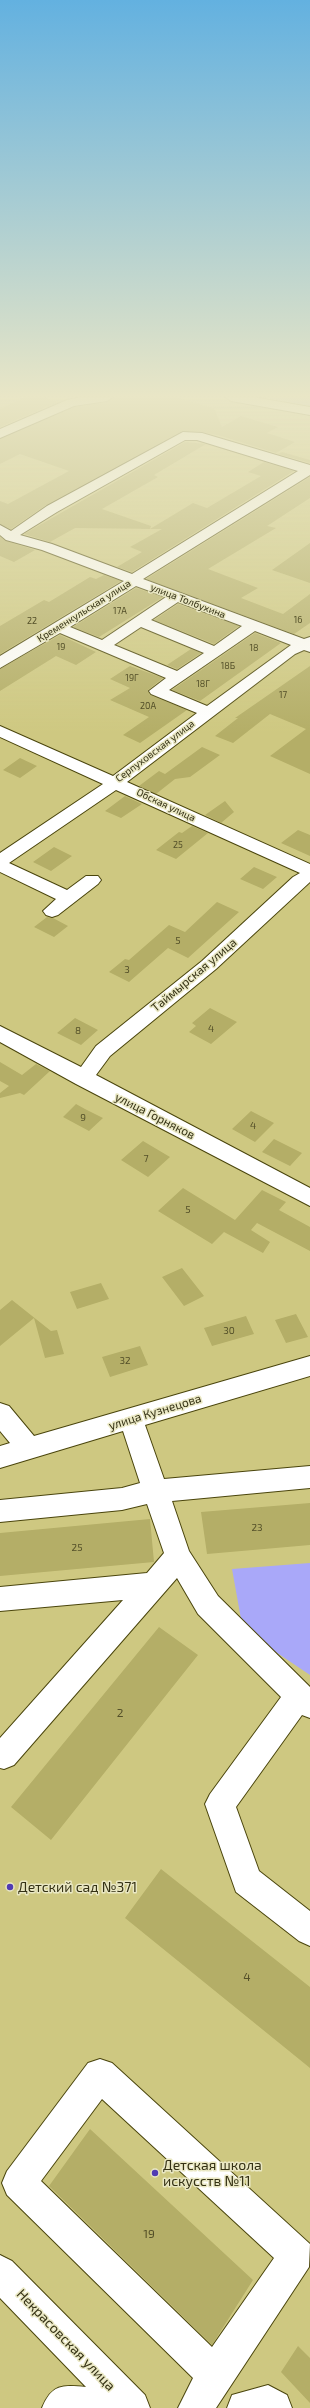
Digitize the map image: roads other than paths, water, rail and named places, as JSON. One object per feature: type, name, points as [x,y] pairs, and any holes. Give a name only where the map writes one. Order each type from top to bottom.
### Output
[{"type":"street","points":[[17,532],[51,509]]},
{"type":"street","name":"Кременкульская улица","points":[[0,663],[60,628],[133,580],[247,509]]},
{"type":"street","points":[[0,529],[33,536],[47,547]]},
{"type":"street","name":"улица Толбухина","points":[[0,529],[12,537],[47,547],[253,626],[308,645]]},
{"type":"street","points":[[103,646],[177,596]]},
{"type":"street","points":[[139,621],[215,652]]},
{"type":"street","points":[[207,712],[156,691],[253,626]]},
{"type":"street","points":[[60,628],[178,677]]},
{"type":"street","name":"Серпуховская улица","points":[[0,861],[116,782],[290,651],[308,645]]},
{"type":"street","name":"Обская улица","points":[[0,731],[116,782],[310,871]]},
{"type":"street","points":[[0,865],[68,898]]},
{"type":"street","name":"Таймырская улица","points":[[83,1079],[103,1051],[209,965],[299,881],[310,875]]},
{"type":"street","points":[[52,911],[92,880]]},
{"type":"street","name":"улица Горняков","points":[[0,1033],[83,1079],[310,1198]]},
{"type":"street","name":"улица Кузнецова","points":[[0,1457],[310,1366]]},
{"type":"street","points":[[0,1413],[30,1449]]},
{"type":"street","points":[[130,1419],[178,1556],[208,1605],[304,1700],[220,1804],[247,1881],[310,1930]]},
{"type":"street","points":[[0,1511],[122,1499],[154,1491],[310,1477]]},
{"type":"street","points":[[0,1752],[4,1755],[178,1556]]},
{"type":"street","points":[[0,1599],[154,1584]]},
{"type":"street","points":[[196,2408],[215,2375],[297,2255],[100,2075],[19,2183],[215,2375]]},
{"type":"street","name":"Некрасовская улица","points":[[0,2273],[132,2408]]},
{"type":"street","points":[[245,2408],[268,2403],[274,2408]]},
{"type":"street","points":[[60,2408],[64,2404],[123,2408]]},
{"type":"place","name":"Детский сад №371","points":[[10,1887]]},
{"type":"place","name":"Детская школа искусств №11","points":[[155,2173]]}]
